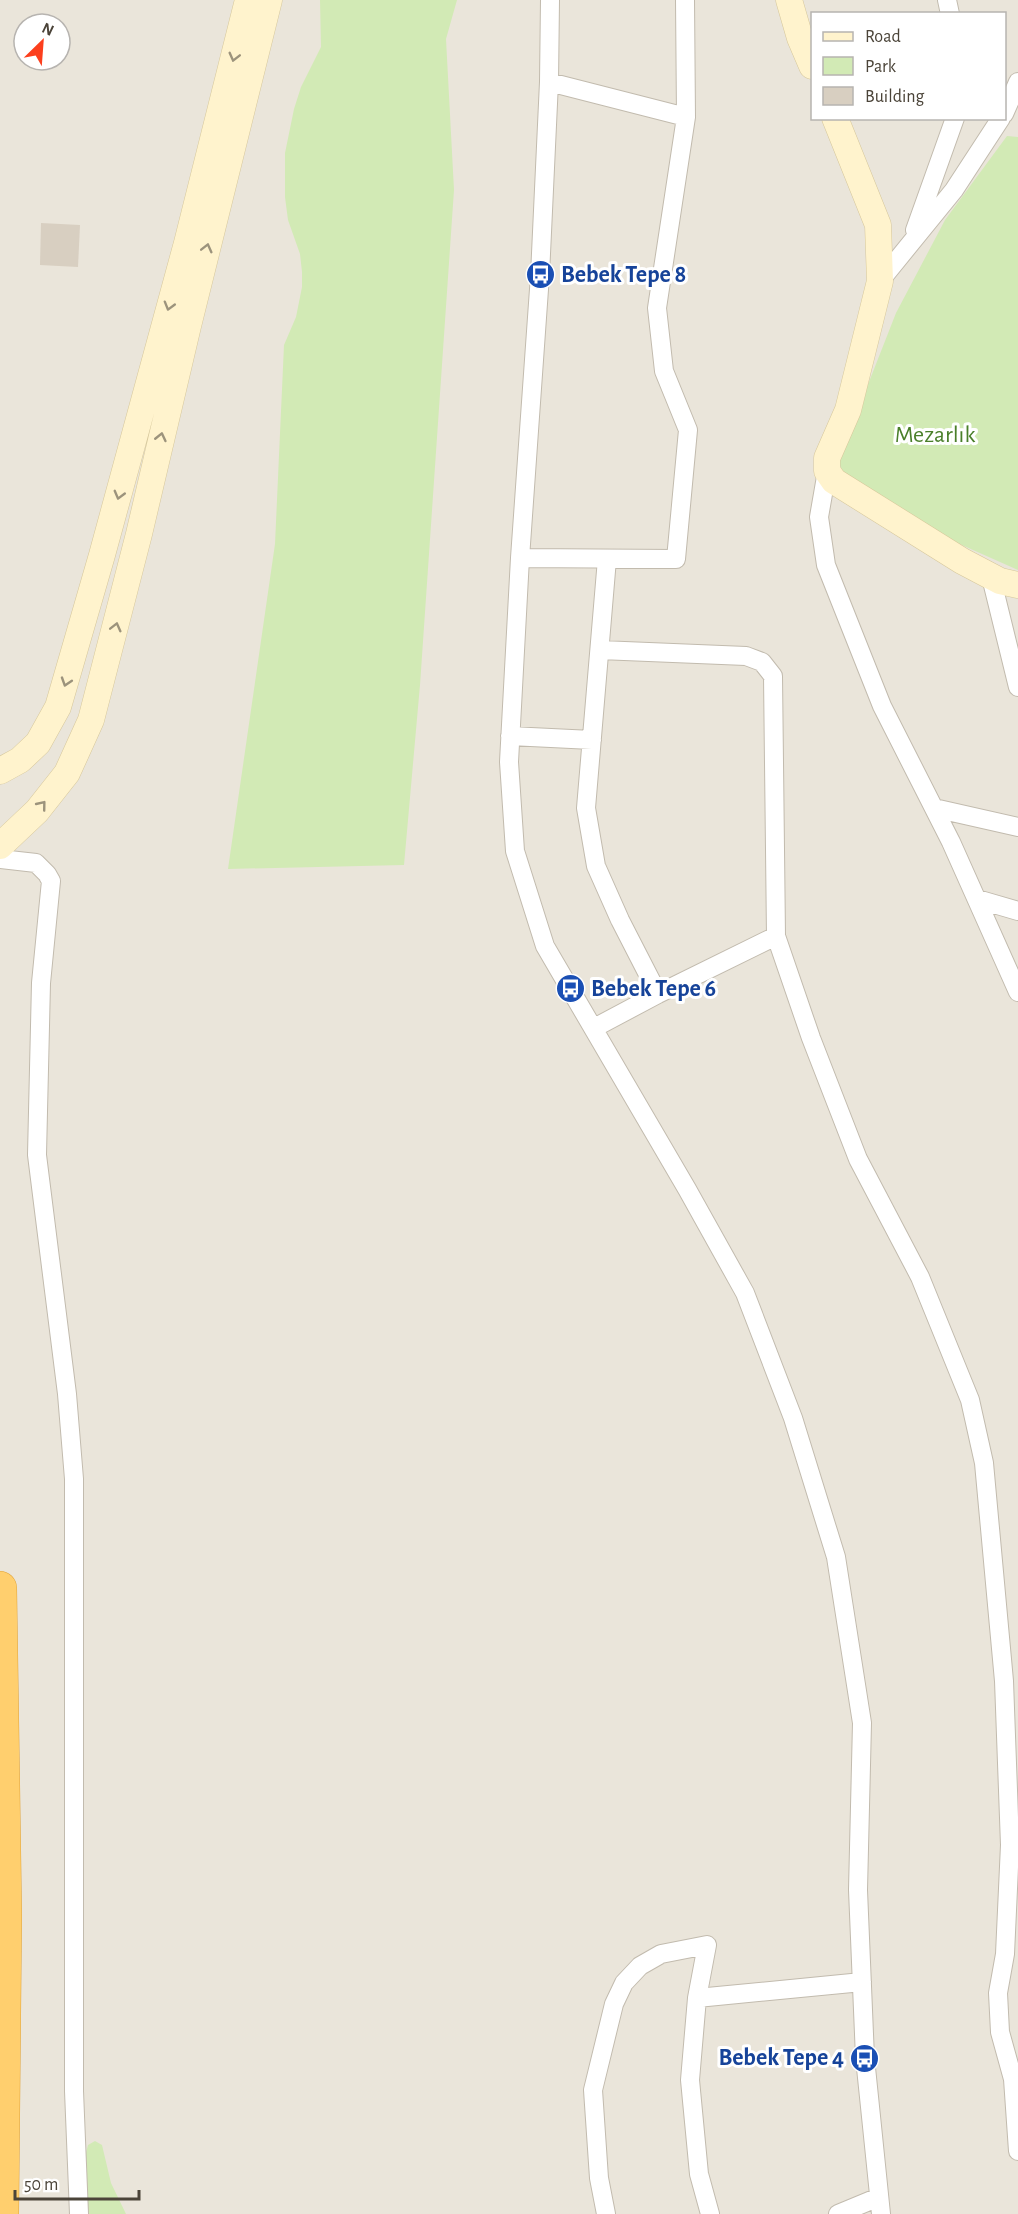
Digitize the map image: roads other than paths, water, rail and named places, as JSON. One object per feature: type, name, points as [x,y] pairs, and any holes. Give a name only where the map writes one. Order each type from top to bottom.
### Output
[{"type":"highway","points":[[0,1588],[6,1914],[2,2214]]},
{"type":"street","points":[[0,771],[20,760],[38,743],[58,707],[187,243],[248,0]]},
{"type":"street","points":[[0,846],[37,811],[67,773],[91,720],[136,546],[190,314],[269,0]]},
{"type":"street","points":[[550,0],[549,82],[540,275],[510,736],[509,762],[514,851],[545,946],[745,1293],[793,1418],[836,1557],[862,1723],[858,1890],[865,2058],[880,2205],[838,2214]]},
{"type":"street","points":[[520,558],[676,559],[688,430],[664,371],[657,308],[686,117],[685,0]]},
{"type":"street","points":[[789,0],[800,38],[811,62]]},
{"type":"street","points":[[549,82],[686,117]]},
{"type":"street","points":[[1006,112],[1018,82]]},
{"type":"street","points":[[836,120],[878,225],[880,281],[848,410],[827,458],[819,517],[826,565],[882,706],[934,808],[1018,993]]},
{"type":"street","points":[[910,245],[954,120]]},
{"type":"street","points":[[880,281],[954,190],[1001,120]]},
{"type":"street","points":[[826,471],[834,481],[962,561],[1000,582],[1018,585]]},
{"type":"street","points":[[607,559],[586,808],[596,866],[620,920],[658,994]]},
{"type":"street","points":[[991,577],[1018,687]]},
{"type":"street","points":[[600,650],[746,656],[754,658],[769,668],[774,685],[776,936],[811,1038],[858,1159],[920,1277],[970,1400],[984,1463],[1004,1681],[1010,1845],[1005,1954],[998,1993],[1000,2032],[1013,2079],[1018,2151]]},
{"type":"street","points":[[510,736],[592,740]]},
{"type":"street","points":[[934,808],[1018,827]]},
{"type":"street","points":[[0,859],[36,863],[47,873],[51,889],[41,983],[37,1155],[67,1394],[74,1479],[74,2091],[79,2214]]},
{"type":"street","points":[[977,899],[1018,911]]},
{"type":"street","points":[[594,1028],[776,936]]},
{"type":"street","points":[[606,2214],[598,2178],[593,2090],[614,2004],[624,1983],[640,1966],[661,1954],[707,1945],[697,1998],[690,2080],[699,2174],[710,2214]]},
{"type":"street","points":[[697,1998],[862,1982]]},
{"type":"place","name":"Bebek Tepe 8","points":[[540,275]]},
{"type":"place","name":"Bebek Tepe 6","points":[[570,989]]},
{"type":"place","name":"Bebek Tepe 4","points":[[865,2058]]},
{"type":"park label","name":"Mezarlık","points":[[935,435]]}]
